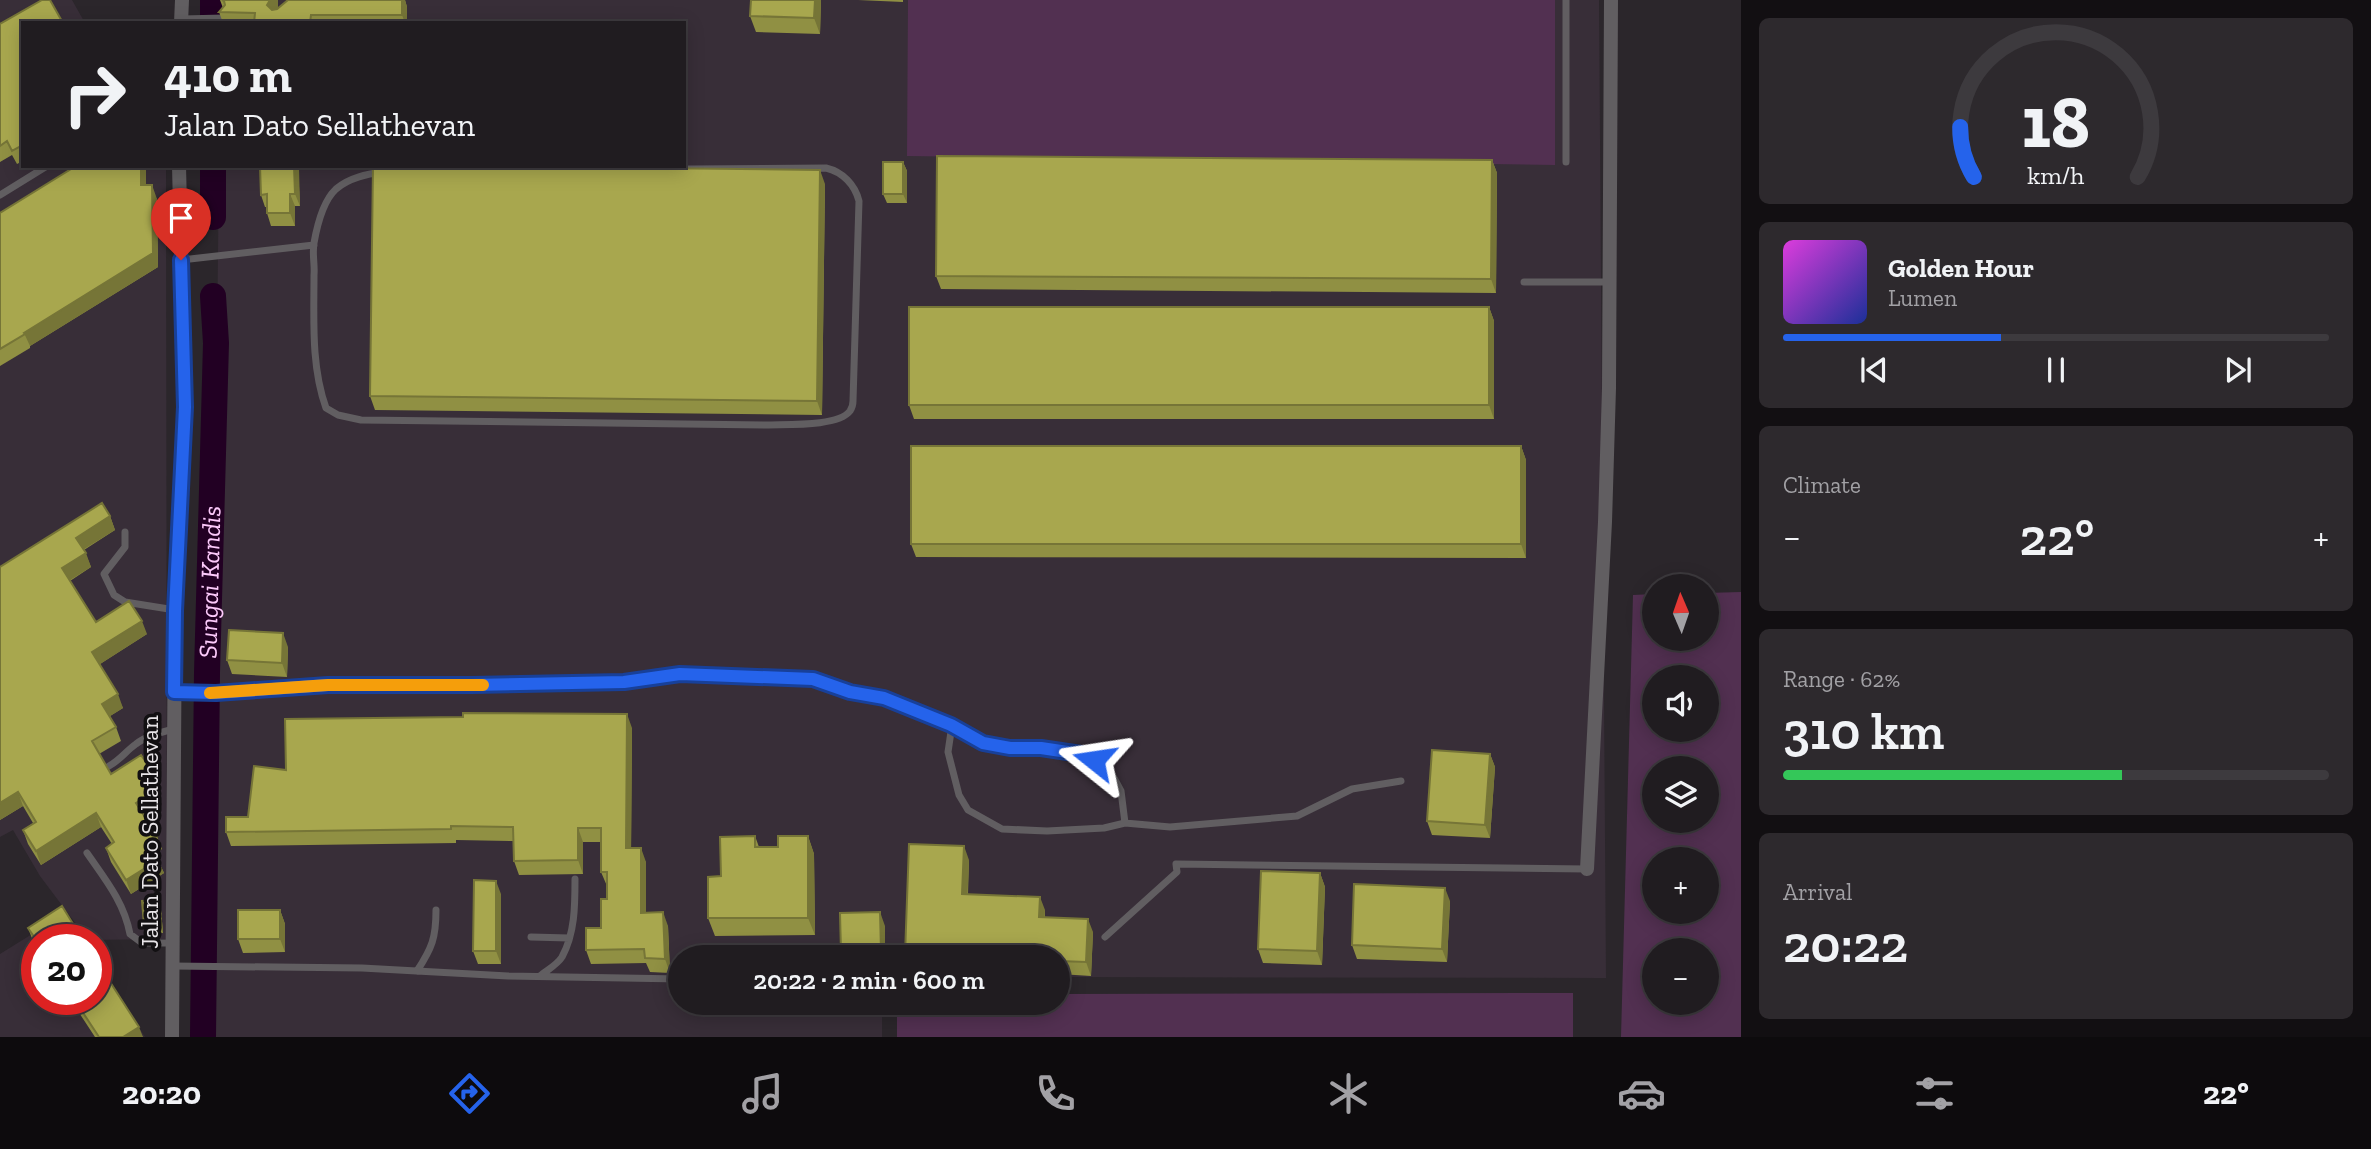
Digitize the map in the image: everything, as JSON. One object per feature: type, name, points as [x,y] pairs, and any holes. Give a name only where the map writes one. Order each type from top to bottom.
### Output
[{"type":"street","points":[[181,21],[182,0]]},
{"type":"street","points":[[1587,869],[1605,522],[1609,388],[1611,0]]},
{"type":"street","name":"Jalan Dato Sellathevan","points":[[172,1037],[175,611],[185,407],[179,168]]},
{"type":"lane","points":[[1566,0],[1566,162]]},
{"type":"lane","points":[[181,21],[222,18]]},
{"type":"lane","points":[[0,195],[44,168]]},
{"type":"lane","points":[[833,170],[855,188],[859,201],[852,410],[830,422],[766,425],[375,420],[338,415],[326,408],[315,363],[314,245],[321,216],[336,190],[365,174],[386,171],[833,170]]},
{"type":"lane","points":[[181,260],[314,245]]},
{"type":"lane","points":[[1524,282],[1608,282]]},
{"type":"lane","points":[[125,532],[125,548],[104,575],[114,595],[125,601],[175,611]]},
{"type":"lane","points":[[174,692],[211,693],[328,685],[624,682],[680,674],[813,679],[850,692],[884,698],[951,725],[983,743],[1081,754],[1107,765],[1121,791],[1125,823]]},
{"type":"lane","points":[[951,725],[948,751],[959,795],[968,810],[1002,829],[1104,828],[1125,823],[1170,827],[1297,816],[1352,789],[1401,781]]},
{"type":"lane","points":[[109,766],[121,759],[136,743],[174,729]]},
{"type":"lane","points":[[87,853],[126,914],[130,934],[142,943],[172,943]]},
{"type":"lane","points":[[1105,937],[1177,872],[1176,864],[1587,869]]},
{"type":"lane","points":[[540,976],[561,959],[569,938],[575,918],[575,879]]},
{"type":"lane","points":[[417,971],[435,940],[436,910]]},
{"type":"lane","points":[[531,937],[569,938]]},
{"type":"lane","points":[[172,966],[668,979]]},
{"type":"shaded area","points":[[0,0],[72,0],[84,21],[21,21],[21,168],[166,168],[167,939],[112,940],[112,924],[76,924],[40,876],[13,830],[0,837]]},
{"type":"shaded area","points":[[221,0],[1599,0],[1606,978],[1070,977],[1070,945],[668,945],[668,1015],[882,1015],[882,1037],[209,1037],[219,168],[686,168],[686,21],[221,21]]},
{"type":"shaded area","points":[[908,0],[1555,0],[1555,165],[907,156]]},
{"type":"shaded area","points":[[1741,592],[1741,1037],[1621,1037],[1633,595],[1642,595],[1642,651],[1719,651],[1719,593]]},
{"type":"shaded area","points":[[66,913],[73,924],[48,924]]},
{"type":"shaded area","points":[[21,941],[21,1015],[112,1015],[112,985],[145,1037],[0,1037],[0,954]]},
{"type":"shaded area","points":[[1573,993],[1573,1037],[897,1037],[897,1015],[1070,1015],[1070,994]]},
{"type":"building","points":[[42,0],[50,0],[62,21],[21,21],[21,146],[12,151],[7,141],[0,146],[0,24]]},
{"type":"building","points":[[222,0],[270,0],[267,5],[272,10],[288,0],[402,0],[402,15],[311,15],[310,21],[254,21],[255,13],[219,12],[225,5]]},
{"type":"building","points":[[751,0],[815,0],[814,18],[750,16]]},
{"type":"building","points":[[937,156],[1492,160],[1491,279],[936,276]]},
{"type":"building","points":[[883,162],[903,162],[903,194],[883,194]]},
{"type":"building","points":[[73,168],[141,168],[141,185],[152,185],[153,253],[0,349],[0,213]]},
{"type":"building","points":[[260,168],[294,168],[295,194],[290,194],[290,213],[267,213],[267,194],[261,195]]},
{"type":"building","points":[[373,168],[820,170],[817,401],[370,396]]},
{"type":"building","points":[[909,307],[1489,307],[1489,405],[909,405]]},
{"type":"building","points":[[911,446],[1521,446],[1521,544],[911,544]]},
{"type":"building","points":[[102,503],[110,516],[76,538],[86,553],[62,568],[96,622],[129,601],[142,621],[92,652],[118,694],[102,704],[116,727],[92,741],[111,774],[141,755],[152,771],[143,777],[153,792],[136,803],[157,836],[147,841],[158,860],[126,880],[106,848],[114,842],[96,813],[36,851],[23,830],[36,822],[18,792],[0,803],[0,567]]},
{"type":"building","points":[[229,630],[283,633],[282,663],[227,660]]},
{"type":"building","points":[[463,713],[627,714],[626,848],[641,848],[641,913],[663,912],[665,959],[645,958],[644,949],[586,950],[586,928],[601,928],[601,899],[607,899],[607,872],[601,872],[601,828],[578,828],[578,860],[514,861],[513,827],[226,832],[226,817],[248,817],[254,766],[286,770],[285,719],[463,717]]},
{"type":"building","points":[[1432,750],[1490,754],[1485,825],[1427,821]]},
{"type":"building","points":[[755,836],[755,847],[778,847],[778,836],[808,836],[808,918],[708,918],[708,877],[721,876],[720,837]]},
{"type":"building","points":[[909,844],[964,846],[962,894],[1040,897],[1039,917],[1088,919],[1086,962],[1070,961],[1070,945],[905,945]]},
{"type":"building","points":[[1261,871],[1320,873],[1317,951],[1258,949]]},
{"type":"building","points":[[474,880],[496,881],[496,951],[473,951]]},
{"type":"building","points":[[1354,884],[1445,888],[1442,949],[1352,945]]},
{"type":"building","points":[[158,900],[159,924],[144,925],[142,901]]},
{"type":"building","points":[[62,906],[73,924],[34,924]]},
{"type":"building","points":[[238,910],[280,910],[280,939],[238,939]]},
{"type":"building","points":[[880,912],[881,945],[841,945],[840,913]]},
{"type":"building","points":[[112,985],[139,1027],[123,1037],[99,1037],[85,1015],[112,1015]]},
{"type":"waterway","name":"Sungai Kandis","points":[[213,0],[213,21]]},
{"type":"waterway","name":"Sungai Kandis","points":[[213,168],[213,217]]},
{"type":"waterway","name":"Sungai Kandis","points":[[203,1037],[207,673],[216,343],[213,296]]},
{"type":"slow traffic","points":[[210,693],[328,685],[483,685]]},
{"type":"route","points":[[181,260],[185,407],[175,611],[174,692],[216,693],[328,685],[624,682],[680,674],[813,679],[850,692],[884,698],[951,725],[983,743],[1081,754],[1094,760]]}]
